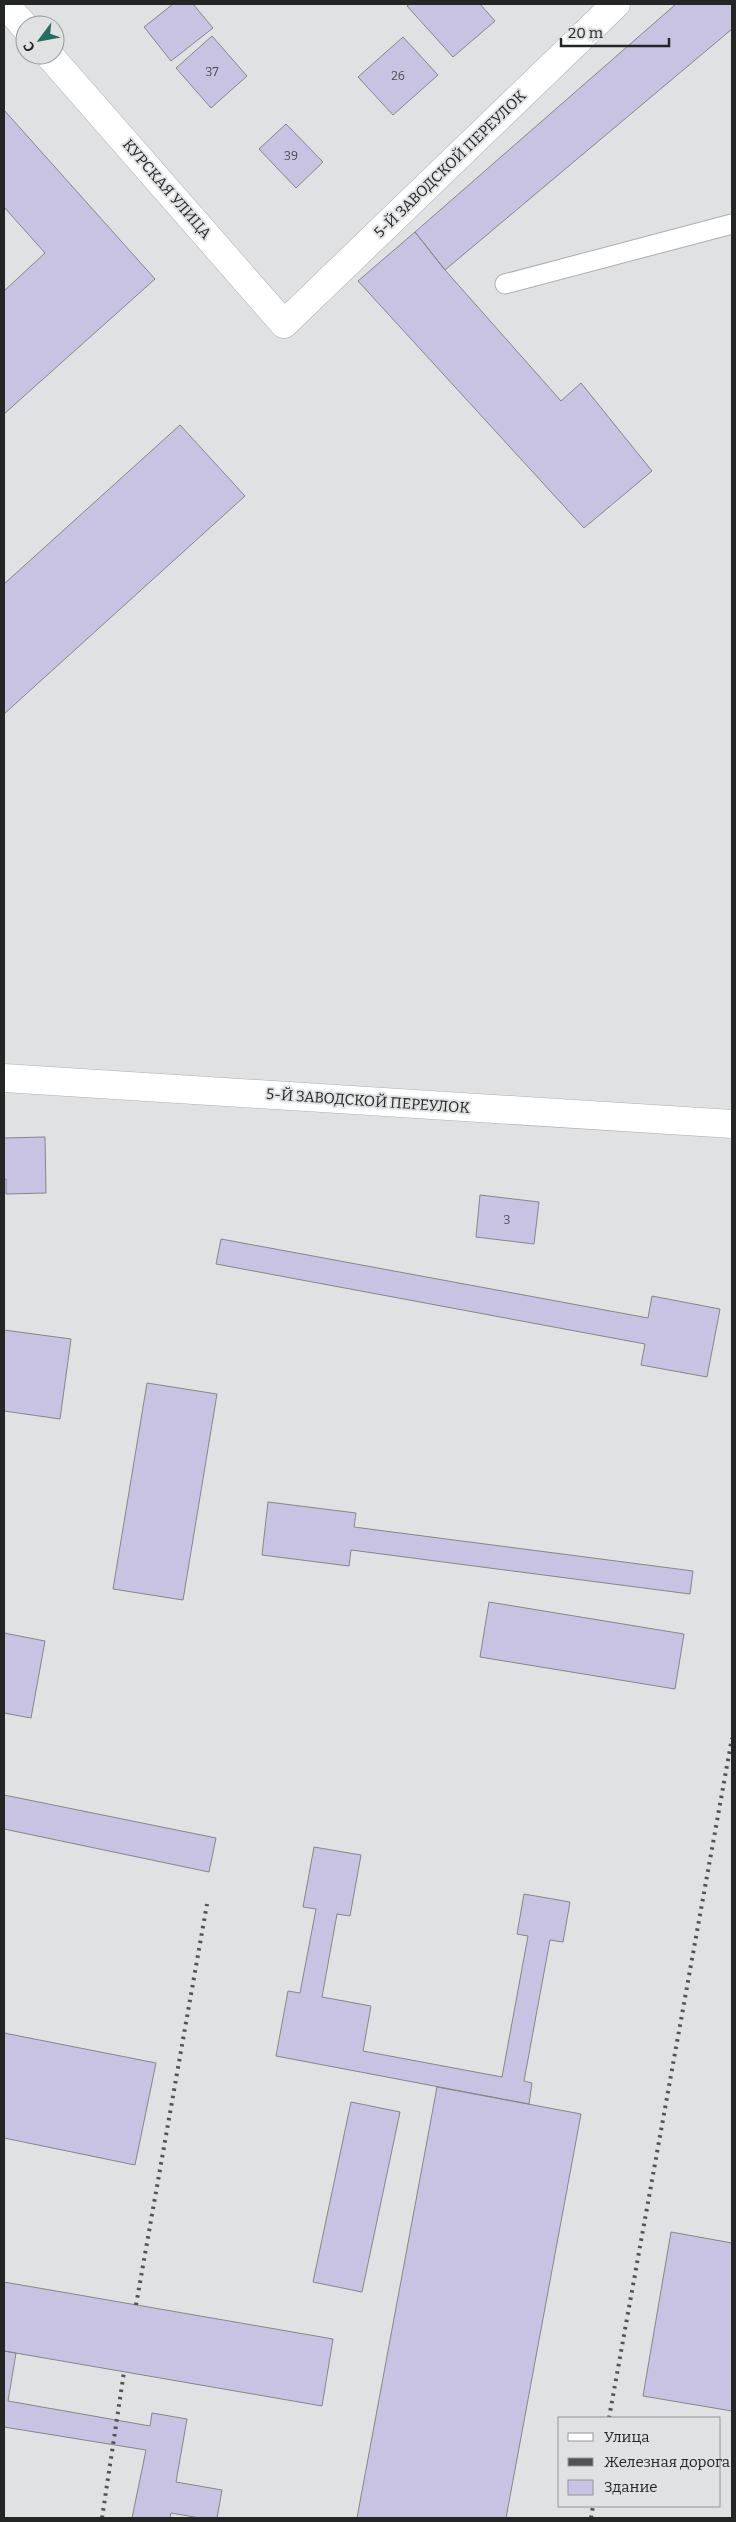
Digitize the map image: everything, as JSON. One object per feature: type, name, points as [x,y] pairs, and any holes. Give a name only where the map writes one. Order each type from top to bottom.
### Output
[{"type":"street","points":[[4,4],[15,16]]},
{"type":"street","name":"5-Й ЗАВОДСКОЙ ПЕРЕУЛОК","points":[[284,324],[616,4]]},
{"type":"street","name":"КУРСКАЯ УЛИЦА","points":[[58,65],[284,324]]},
{"type":"street","name":"5-Й ЗАВОДСКОЙ ПЕРЕУЛОК","points":[[4,1078],[732,1124]]},
{"type":"lane","points":[[504,284],[732,224]]},
{"type":"building","points":[[173,4],[193,4],[213,28],[171,61],[144,27]]},
{"type":"building","points":[[410,4],[480,4],[495,21],[453,57],[407,6]]},
{"type":"building","points":[[676,4],[732,4],[732,29],[445,270],[415,232]]},
{"type":"building","points":[[212,36],[247,76],[211,108],[176,68]]},
{"type":"building","points":[[403,37],[438,75],[393,115],[358,77]]},
{"type":"building","points":[[4,110],[155,279],[4,414],[4,291],[45,253],[4,207]]},
{"type":"building","points":[[286,124],[323,162],[296,188],[259,149]]},
{"type":"building","points":[[415,232],[445,270],[561,401],[581,383],[652,471],[584,528],[358,281]]},
{"type":"building","points":[[180,425],[245,496],[4,714],[4,584]]},
{"type":"building","points":[[45,1137],[46,1193],[6,1194],[4,1138]]},
{"type":"building","points":[[480,1195],[539,1202],[534,1244],[476,1237]]},
{"type":"building","points":[[221,1239],[648,1318],[652,1296],[720,1309],[707,1377],[641,1365],[645,1344],[216,1264]]},
{"type":"building","points":[[4,1330],[71,1339],[60,1419],[4,1411]]},
{"type":"building","points":[[147,1383],[217,1394],[183,1600],[113,1589]]},
{"type":"building","points":[[268,1502],[356,1513],[354,1527],[693,1571],[690,1594],[351,1550],[349,1566],[262,1555]]},
{"type":"building","points":[[489,1602],[684,1634],[675,1689],[480,1657]]},
{"type":"building","points":[[4,1633],[45,1641],[31,1718],[4,1713]]},
{"type":"building","points":[[4,1795],[216,1838],[209,1872],[4,1829]]},
{"type":"building","points":[[314,1847],[361,1855],[350,1916],[337,1914],[322,1997],[371,2006],[363,2051],[502,2077],[528,1936],[517,1934],[524,1894],[570,1902],[563,1942],[550,1940],[524,2081],[532,2083],[529,2104],[276,2056],[288,1991],[300,1993],[316,1909],[303,1907]]},
{"type":"building","points":[[4,2033],[156,2063],[135,2165],[4,2138]]},
{"type":"building","points":[[437,2087],[581,2114],[506,2518],[357,2518]]},
{"type":"building","points":[[351,2102],[400,2112],[362,2292],[313,2282]]},
{"type":"building","points":[[671,2232],[732,2243],[732,2411],[643,2396]]},
{"type":"building","points":[[4,2282],[333,2339],[322,2406],[4,2351]]},
{"type":"building","points":[[4,2351],[16,2353],[8,2401],[150,2426],[152,2413],[187,2419],[176,2482],[222,2490],[217,2518],[200,2518],[171,2513],[170,2518],[132,2518],[146,2450],[4,2427]]},
{"type":"railway","points":[[609,2417],[732,1738]]},
{"type":"railway","points":[[136,2305],[207,1904]]},
{"type":"railway","points":[[102,2518],[124,2372]]},
{"type":"railway","points":[[591,2518],[593,2507]]}]
